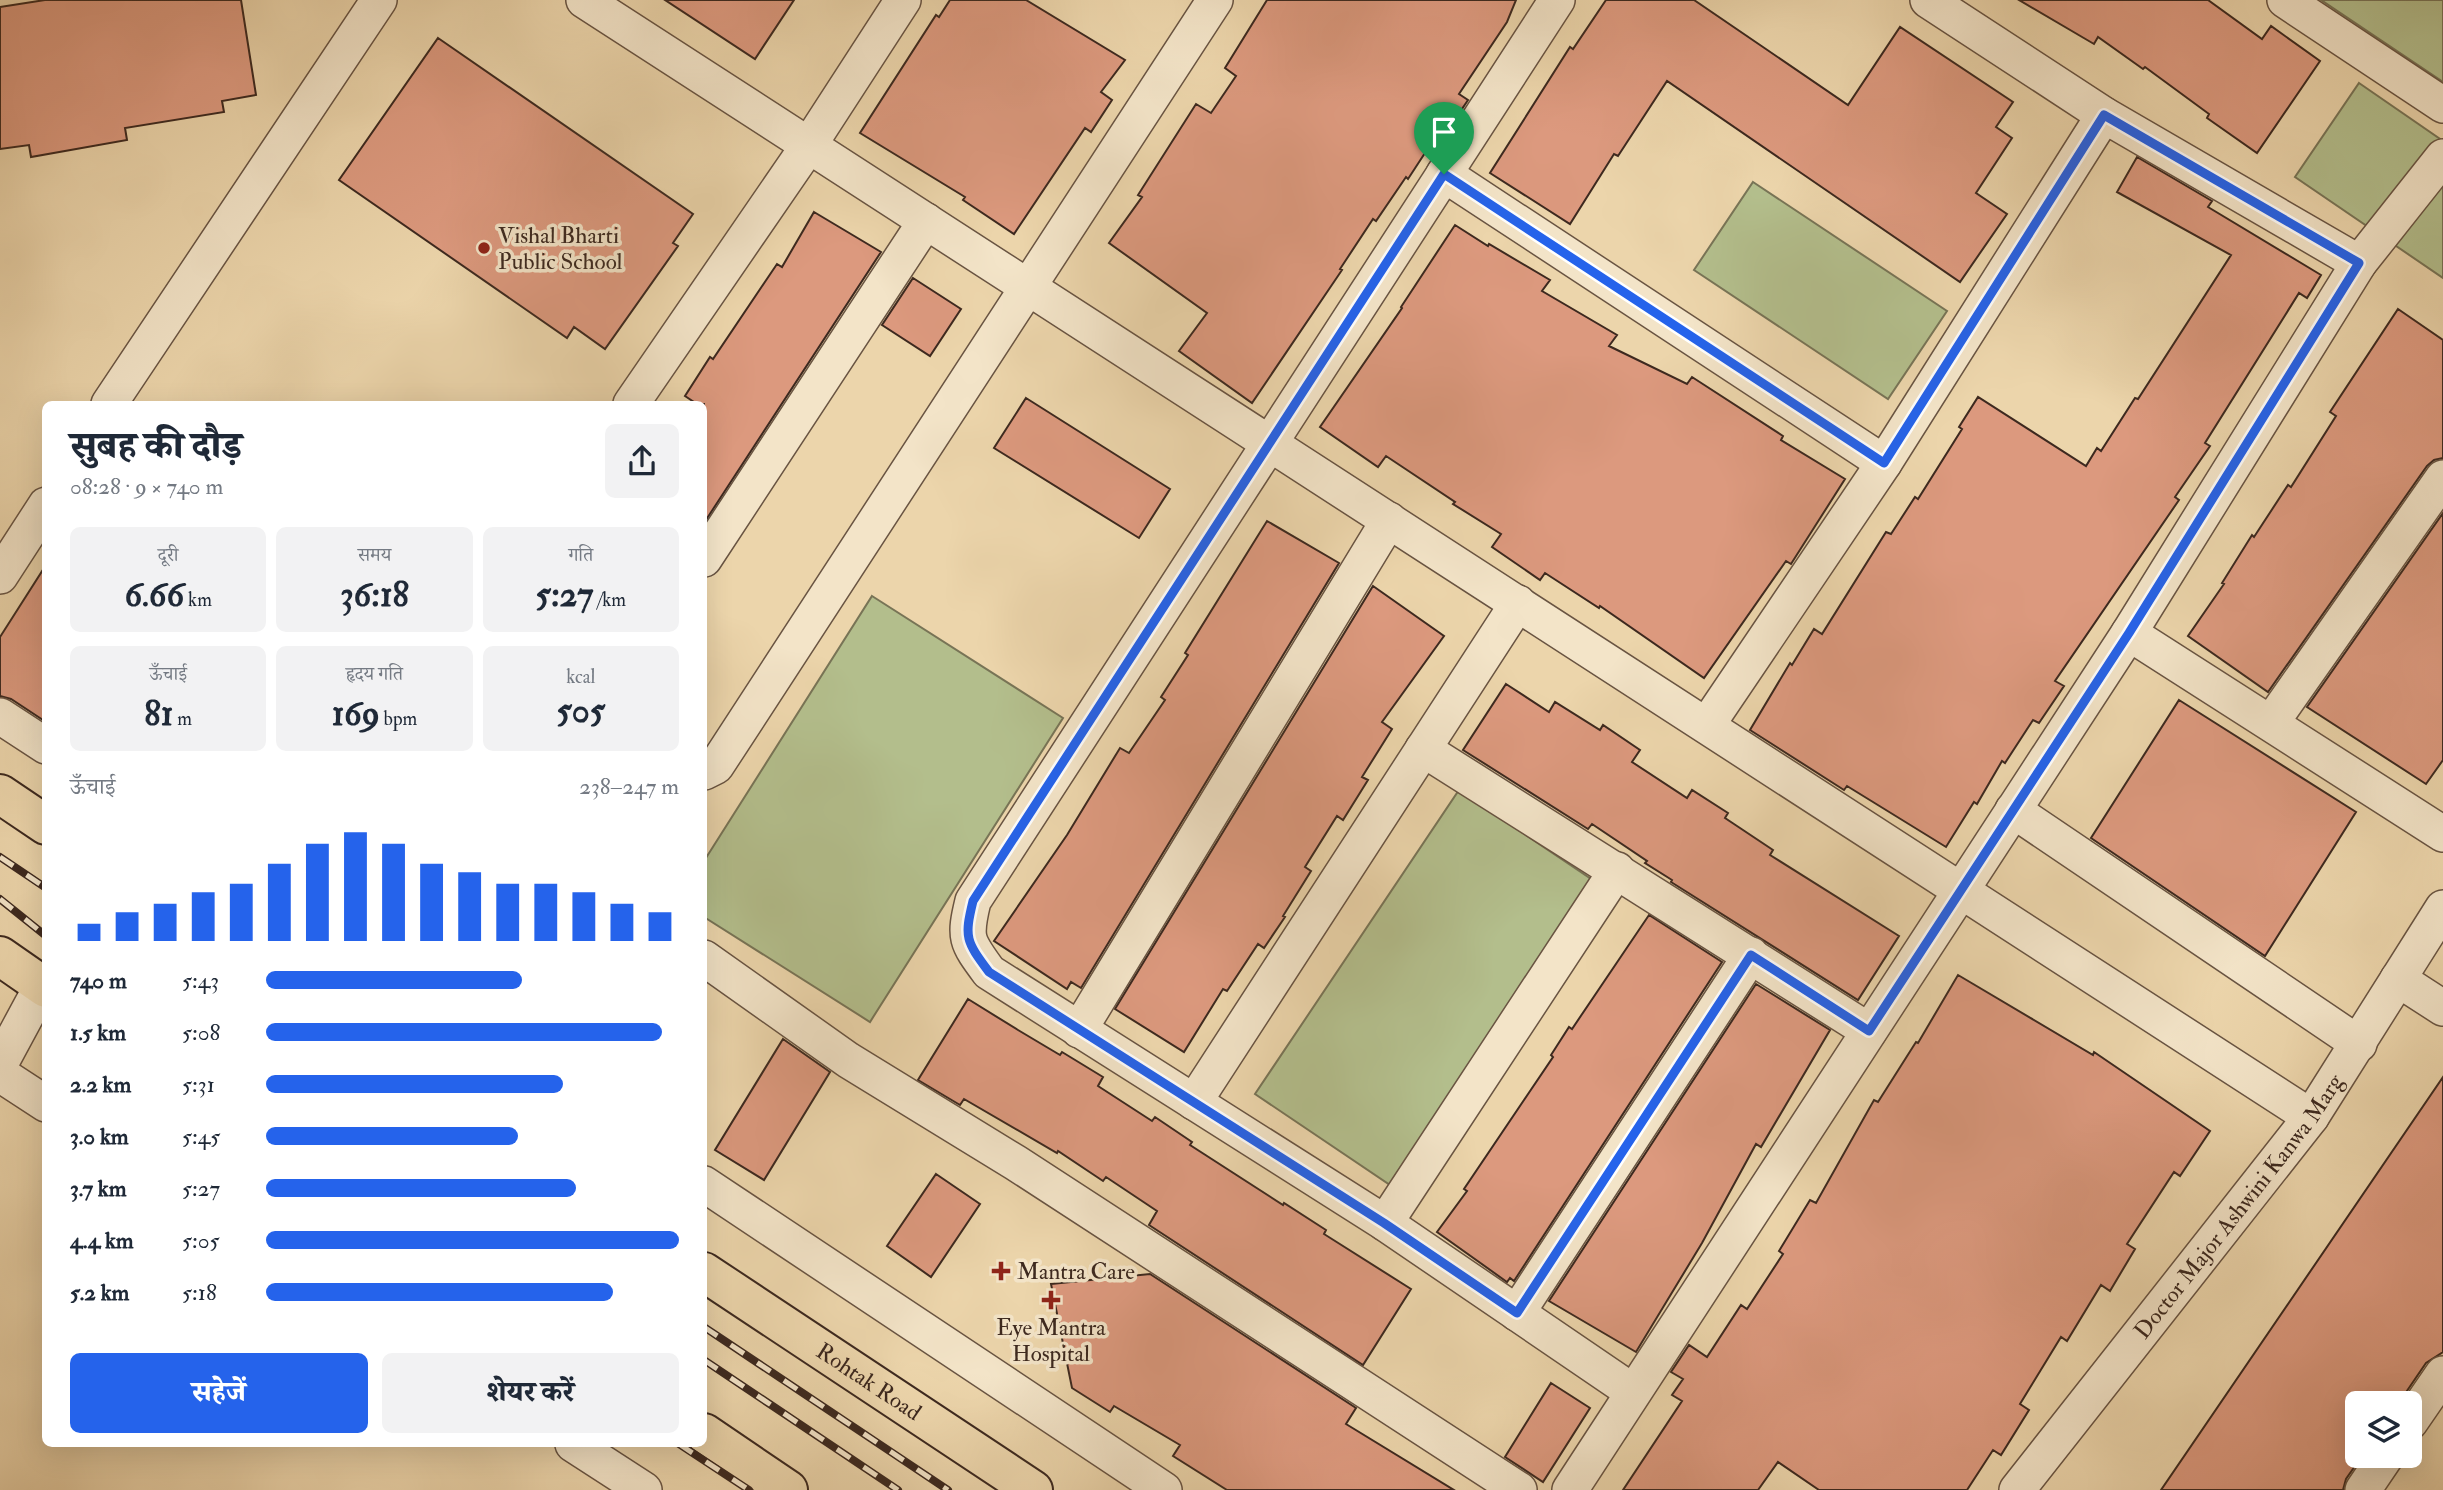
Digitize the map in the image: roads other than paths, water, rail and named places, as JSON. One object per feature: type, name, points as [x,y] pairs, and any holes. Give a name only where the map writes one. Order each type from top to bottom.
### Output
[{"type":"main road","points":[[0,794],[42,822]]},
{"type":"main road","points":[[0,956],[42,986]]},
{"type":"main road","name":"Rohtak Road","points":[[707,1274],[1032,1490]]},
{"type":"main road","points":[[707,1435],[788,1490]]},
{"type":"street","points":[[111,401],[379,0]]},
{"type":"street","points":[[584,0],[2311,1117]]},
{"type":"street","points":[[633,401],[809,145],[903,0]]},
{"type":"street","points":[[707,770],[716,766],[1215,0]]},
{"type":"street","points":[[1557,0],[973,901],[966,929],[973,950],[989,972],[1384,1223],[1633,1392]]},
{"type":"street","points":[[1928,0],[2104,115],[2359,263]]},
{"type":"street","points":[[2285,0],[2443,105]]},
{"type":"street","points":[[1707,725],[1884,463],[2104,115]]},
{"type":"street","points":[[1570,1490],[2129,633],[2359,263],[2443,157]]},
{"type":"street","points":[[1444,174],[1884,463]]},
{"type":"street","points":[[707,554],[926,221]]},
{"type":"street","points":[[2271,723],[2443,478]]},
{"type":"street","points":[[0,576],[42,511]]},
{"type":"street","points":[[1079,1030],[1389,520]]},
{"type":"street","points":[[1194,1102],[1518,603]]},
{"type":"street","points":[[2129,633],[2443,834]]},
{"type":"street","points":[[0,716],[42,744]]},
{"type":"street","points":[[1423,749],[1869,1031]]},
{"type":"street","points":[[2013,810],[2359,1044]]},
{"type":"street","points":[[1384,1223],[1617,870]]},
{"type":"street","name":"Doctor Major Ashwini Kanwa Marg","points":[[2017,1490],[2311,1117],[2443,908]]},
{"type":"street","points":[[1517,1313],[1751,955]]},
{"type":"street","points":[[707,960],[848,1060],[1016,1163],[1519,1490]]},
{"type":"street","points":[[2399,979],[2443,1008]]},
{"type":"street","points":[[0,1064],[42,990]]},
{"type":"street","points":[[0,1074],[42,1101]]},
{"type":"street","points":[[707,1186],[1164,1490]]},
{"type":"street","points":[[2422,1405],[2443,1374]]},
{"type":"street","points":[[578,1447],[645,1490]]},
{"type":"street","points":[[2362,1490],[2378,1468]]},
{"type":"railway","points":[[0,857],[42,885]]},
{"type":"railway","points":[[0,899],[42,933]]},
{"type":"railway","points":[[707,1329],[948,1490]]},
{"type":"railway","points":[[707,1362],[898,1490]]},
{"type":"railway","points":[[684,1447],[749,1490]]},
{"type":"place","name":"Vishal Bharti Public School","points":[[484,248]]},
{"type":"place","name":"Mantra Care","points":[[1001,1271]]},
{"type":"place","name":"Eye Mantra Hospital","points":[[1051,1300]]}]
